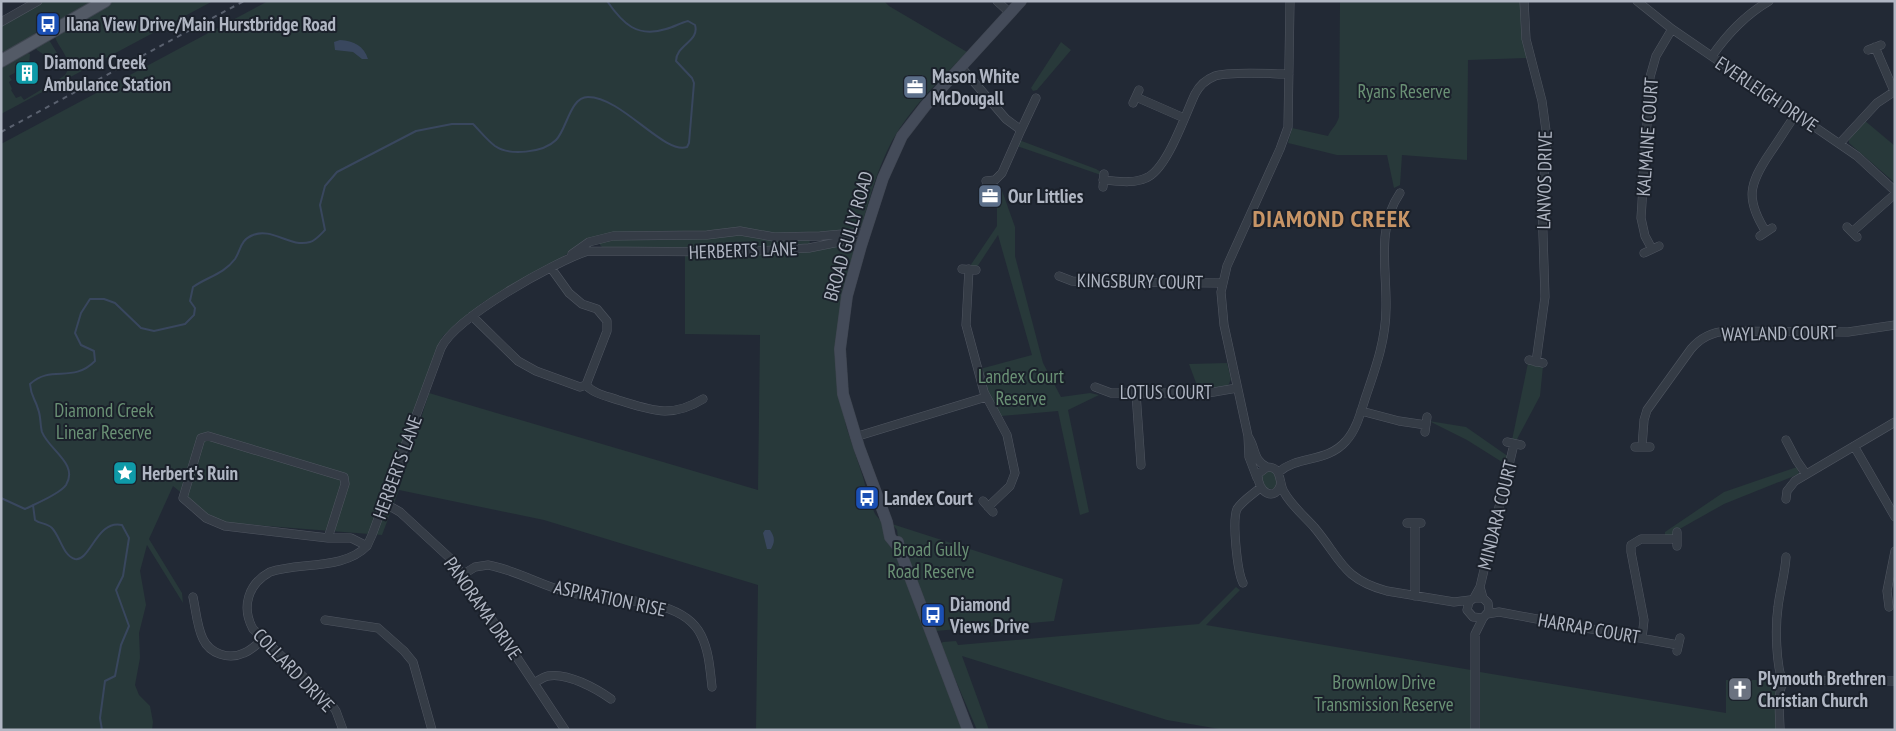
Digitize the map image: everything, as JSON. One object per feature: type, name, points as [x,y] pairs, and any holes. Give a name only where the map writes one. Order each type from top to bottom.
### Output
[{"type":"main road","points":[[1,61],[105,1]]},
{"type":"street","points":[[1,22],[38,1]]},
{"type":"street","points":[[997,1],[1010,13]]},
{"type":"street","name":"BROAD GULLY ROAD","points":[[968,730],[898,548],[890,537],[887,522],[855,437],[843,394],[840,349],[843,316],[865,232],[883,178],[902,136],[918,114],[1021,1]]},
{"type":"street","points":[[1289,500],[1265,492],[1260,488],[1250,457],[1248,436],[1222,313],[1222,283],[1227,266],[1284,139],[1289,114],[1290,1]]},
{"type":"street","name":"LANVOS DRIVE","points":[[1524,1],[1526,39],[1542,101],[1547,138],[1542,211],[1545,297],[1536,362]]},
{"type":"street","name":"EVERLEIGH DRIVE","points":[[1637,1],[1712,56],[1840,143],[1867,164],[1895,193]]},
{"type":"street","points":[[1712,56],[1737,24],[1769,1]]},
{"type":"street","name":"KALMAINE COURT","points":[[1644,253],[1655,247],[1645,236],[1641,218],[1650,77],[1656,56],[1672,28]]},
{"type":"street","points":[[1840,143],[1877,103],[1894,91],[1875,47]]},
{"type":"street","points":[[961,67],[1006,119],[1021,130]]},
{"type":"street","points":[[1103,181],[1135,181],[1148,178],[1157,171],[1165,160],[1197,89],[1212,77],[1223,74],[1290,74]]},
{"type":"street","points":[[1136,96],[1184,118]]},
{"type":"street","points":[[986,181],[995,180],[999,177],[1036,98]]},
{"type":"street","points":[[1766,232],[1754,208],[1752,198],[1753,182],[1757,172],[1796,114]]},
{"type":"street","points":[[1279,472],[1287,466],[1321,457],[1341,447],[1353,432],[1384,334],[1386,298],[1383,248],[1391,209],[1400,193]]},
{"type":"street","points":[[1852,232],[1895,193]]},
{"type":"street","name":"HERBERTS LANE","points":[[328,538],[345,484],[344,477],[208,436],[201,438],[183,498],[206,518],[220,525],[328,538],[351,538],[367,546],[441,348],[448,336],[482,307],[551,268],[582,246],[601,238],[740,231],[774,236],[809,236],[865,232]]},
{"type":"street","points":[[809,236],[812,243],[809,248]]},
{"type":"street","points":[[601,238],[598,243],[602,251]]},
{"type":"street","name":"HERBERTS LANE","points":[[564,260],[588,251],[719,252],[809,248],[844,241],[850,241],[861,246]]},
{"type":"street","points":[[551,268],[569,293],[582,304],[598,309],[607,321],[607,331],[586,385]]},
{"type":"street","points":[[969,269],[966,325],[986,397],[1006,431],[1015,473],[1010,486],[988,507]]},
{"type":"street","name":"KINGSBURY COURT","points":[[1059,276],[1072,281],[1085,282],[1222,283]]},
{"type":"street","points":[[472,316],[511,355],[526,366],[580,387],[586,385]]},
{"type":"street","name":"WAYLAND COURT","points":[[1643,447],[1643,426],[1648,410],[1691,349],[1704,337],[1721,332],[1848,332],[1895,325]]},
{"type":"street","points":[[586,385],[596,393],[656,412],[676,411],[704,399]]},
{"type":"street","name":"LOTUS COURT","points":[[1095,387],[1105,392],[1136,393],[1208,393],[1237,388]]},
{"type":"street","points":[[1136,393],[1141,465]]},
{"type":"street","points":[[855,437],[986,397]]},
{"type":"street","points":[[1361,411],[1399,421],[1426,425]]},
{"type":"street","points":[[1786,499],[1787,491],[1791,484],[1895,422]]},
{"type":"street","points":[[1248,436],[1256,458],[1260,463],[1279,472],[1281,483],[1289,500],[1316,530],[1341,565],[1349,572],[1377,588],[1454,602],[1472,599],[1486,601],[1485,616],[1476,634],[1475,730]]},
{"type":"street","points":[[1786,440],[1806,474]]},
{"type":"street","name":"MINDARA COURT","points":[[1472,599],[1480,587],[1514,444]]},
{"type":"street","points":[[1854,446],[1895,517]]},
{"type":"street","points":[[1258,478],[1260,471],[1267,466]]},
{"type":"street","points":[[1272,494],[1281,483]]},
{"type":"street","points":[[1243,583],[1237,565],[1236,512],[1260,488]]},
{"type":"street","name":"PANORAMA DRIVE","points":[[384,503],[400,512],[447,553],[565,730]]},
{"type":"street","points":[[1414,523],[1415,596]]},
{"type":"street","points":[[1642,638],[1644,620],[1630,541],[1640,539],[1677,539]]},
{"type":"street","name":"COLLARD DRIVE","points":[[343,730],[336,711],[329,701],[253,629],[249,622],[246,604],[252,589],[264,575],[277,570],[349,559],[362,552],[367,546]]},
{"type":"street","points":[[1889,607],[1886,591],[1895,551]]},
{"type":"street","points":[[1780,730],[1780,698],[1783,684],[1778,664],[1778,610],[1786,557]]},
{"type":"street","name":"ASPIRATION RISE","points":[[462,575],[475,567],[488,565],[568,592],[641,602],[680,614],[688,618],[701,634],[710,663],[712,687]]},
{"type":"street","name":"MINDARA COURT","points":[[1480,587],[1486,601]]},
{"type":"street","points":[[193,597],[199,630],[210,649],[226,656],[242,654],[251,650],[264,639]]},
{"type":"street","points":[[1472,599],[1468,605],[1473,630],[1476,634]]},
{"type":"street","name":"HARRAP COURT","points":[[1486,601],[1499,612]]},
{"type":"street","points":[[1454,602],[1476,618],[1485,616]]},
{"type":"street","name":"HARRAP COURT","points":[[1485,616],[1499,612],[1678,645]]},
{"type":"street","points":[[325,620],[373,626],[383,631],[404,650],[412,662],[432,730]]},
{"type":"street","points":[[534,683],[542,678],[555,676],[584,683],[596,688],[611,699]]},
{"type":"street","points":[[1783,684],[1795,680],[1895,681]]},
{"type":"green space","points":[[44,1],[96,1],[64,19],[50,25],[48,23],[37,29],[38,31],[26,41],[11,50],[1,51],[1,25]]},
{"type":"green space","points":[[112,1],[213,1],[1,114],[1,68],[28,53],[30,54],[29,64],[24,67],[19,62],[16,63],[20,70],[9,76],[12,80],[9,82],[11,90],[16,98],[21,96],[24,100],[64,76],[68,66],[66,56],[55,37]]},
{"type":"green space","name":"Diamond Creek Linear Reserve","points":[[268,1],[884,1],[889,6],[967,52],[926,94],[892,141],[875,182],[862,225],[857,230],[808,239],[810,242],[808,245],[760,249],[845,243],[850,245],[854,252],[838,381],[846,426],[868,497],[875,514],[884,525],[893,545],[962,730],[756,730],[758,585],[544,520],[399,490],[382,535],[217,522],[173,486],[149,539],[182,593],[183,603],[147,545],[140,571],[146,605],[139,633],[140,658],[135,685],[139,695],[150,706],[153,722],[152,730],[1,730],[1,144]],"holes":[[[600,241],[600,245],[603,248],[758,249],[685,254],[685,334],[760,335],[758,490],[429,393],[399,489],[383,484],[402,443],[438,345],[443,336],[482,303],[564,256],[584,242]]]},
{"type":"green space","name":"Ryans Reserve","points":[[1340,1],[1522,1],[1527,58],[1468,60],[1467,160],[1402,155],[1400,185],[1394,188],[1387,155],[1337,155],[1288,143],[1292,128],[1328,136],[1338,120]]},
{"type":"green space","points":[[49,40],[57,53],[51,58],[49,54],[46,56],[37,50],[36,47]]},
{"type":"green space","points":[[1061,42],[1071,50],[1037,90],[1033,91],[1031,88]]},
{"type":"green space","points":[[1864,120],[1895,146],[1895,183],[1849,143],[1849,138]]},
{"type":"green space","points":[[1019,140],[1096,169],[1101,172],[1101,175],[1017,146]]},
{"type":"green space","name":"Landex Court Reserve","points":[[1000,185],[1015,227],[1015,256],[1043,363],[1061,397],[1090,393],[1099,395],[1068,410],[1089,512],[1080,515],[1058,411],[1001,416],[986,389],[980,369],[1032,355],[998,235],[977,267],[970,266],[997,226],[997,188]]},
{"type":"green space","points":[[1227,363],[1231,379],[1228,386],[1199,391],[1189,364]]},
{"type":"green space","points":[[1528,363],[1543,366],[1540,396],[1516,441],[1512,440]]},
{"type":"green space","points":[[1429,421],[1466,427],[1509,457],[1508,461],[1502,462],[1467,440]]},
{"type":"green space","points":[[1797,467],[1799,474],[1724,504],[1676,531],[1671,536],[1665,537],[1665,532],[1724,492]]},
{"type":"green space","points":[[1267,470],[1276,477],[1277,485],[1273,489],[1264,488],[1261,476]]},
{"type":"green space","name":"Broad Gully Road Reserve","points":[[892,524],[1063,579],[1054,621],[935,631],[898,538],[897,530]]},
{"type":"green space","points":[[1236,587],[1240,590],[1206,625],[1471,670],[1471,730],[1225,730],[1167,720],[962,656],[989,730],[977,730],[940,644],[956,641],[958,645],[1199,624]]},
{"type":"green space","name":"Brownlow Drive Transmission Reserve","points":[[1480,672],[1726,713],[1726,680],[1777,680],[1776,730],[1480,730]]},
{"type":"water","points":[[340,40],[358,45],[368,59],[362,59],[353,52],[335,50],[334,42]]},
{"type":"water","points":[[765,530],[770,530],[774,537],[771,549],[767,549],[763,533]]},
{"type":"waterway","name":"DIAMOND CREEK","points":[[1,498],[25,509],[53,495],[66,485],[69,470],[62,457],[42,432],[39,412],[30,384],[46,375],[70,373],[87,368],[95,361],[94,351],[81,345],[75,333],[81,313],[90,299],[104,299],[115,303],[141,328],[154,331],[185,324],[194,315],[195,308],[190,301],[193,287],[221,272],[231,264],[241,246],[249,237],[260,233],[274,235],[295,242],[303,243],[314,240],[325,230],[320,205],[325,186],[337,172],[416,131],[452,124],[473,124],[495,146],[509,151],[526,152],[543,148],[556,140],[577,102],[582,98],[588,97],[601,99],[615,106],[667,143],[678,147],[687,147],[689,143],[694,83],[692,78],[676,61],[680,51],[694,35],[695,25],[688,21],[656,31],[647,32],[639,30],[625,22],[607,1]]},
{"type":"waterway","points":[[33,505],[35,520],[52,528],[67,554],[75,559],[85,554],[100,534],[106,528],[113,525],[122,525],[129,538],[123,576],[116,590],[129,626],[121,645],[115,676],[105,681],[100,718],[102,730]]},
{"type":"railway","points":[[1,132],[244,1]]},
{"type":"place","name":"Ilana View Drive/Main Hurstbridge Road","points":[[48,24]]},
{"type":"place","name":"Diamond Creek Ambulance Station","points":[[27,73]]},
{"type":"place","name":"Mason White McDougall","points":[[915,87]]},
{"type":"place","name":"Our Littlies","points":[[990,196]]},
{"type":"place","name":"Herbert's Ruin","points":[[125,473]]},
{"type":"place","name":"Landex Court","points":[[867,498]]},
{"type":"place","name":"Diamond Views Drive","points":[[933,615]]},
{"type":"place","name":"Plymouth Brethren Christian Church","points":[[1740,689]]},
{"type":"district","name":"DIAMOND CREEK","points":[[1332,218]]}]
